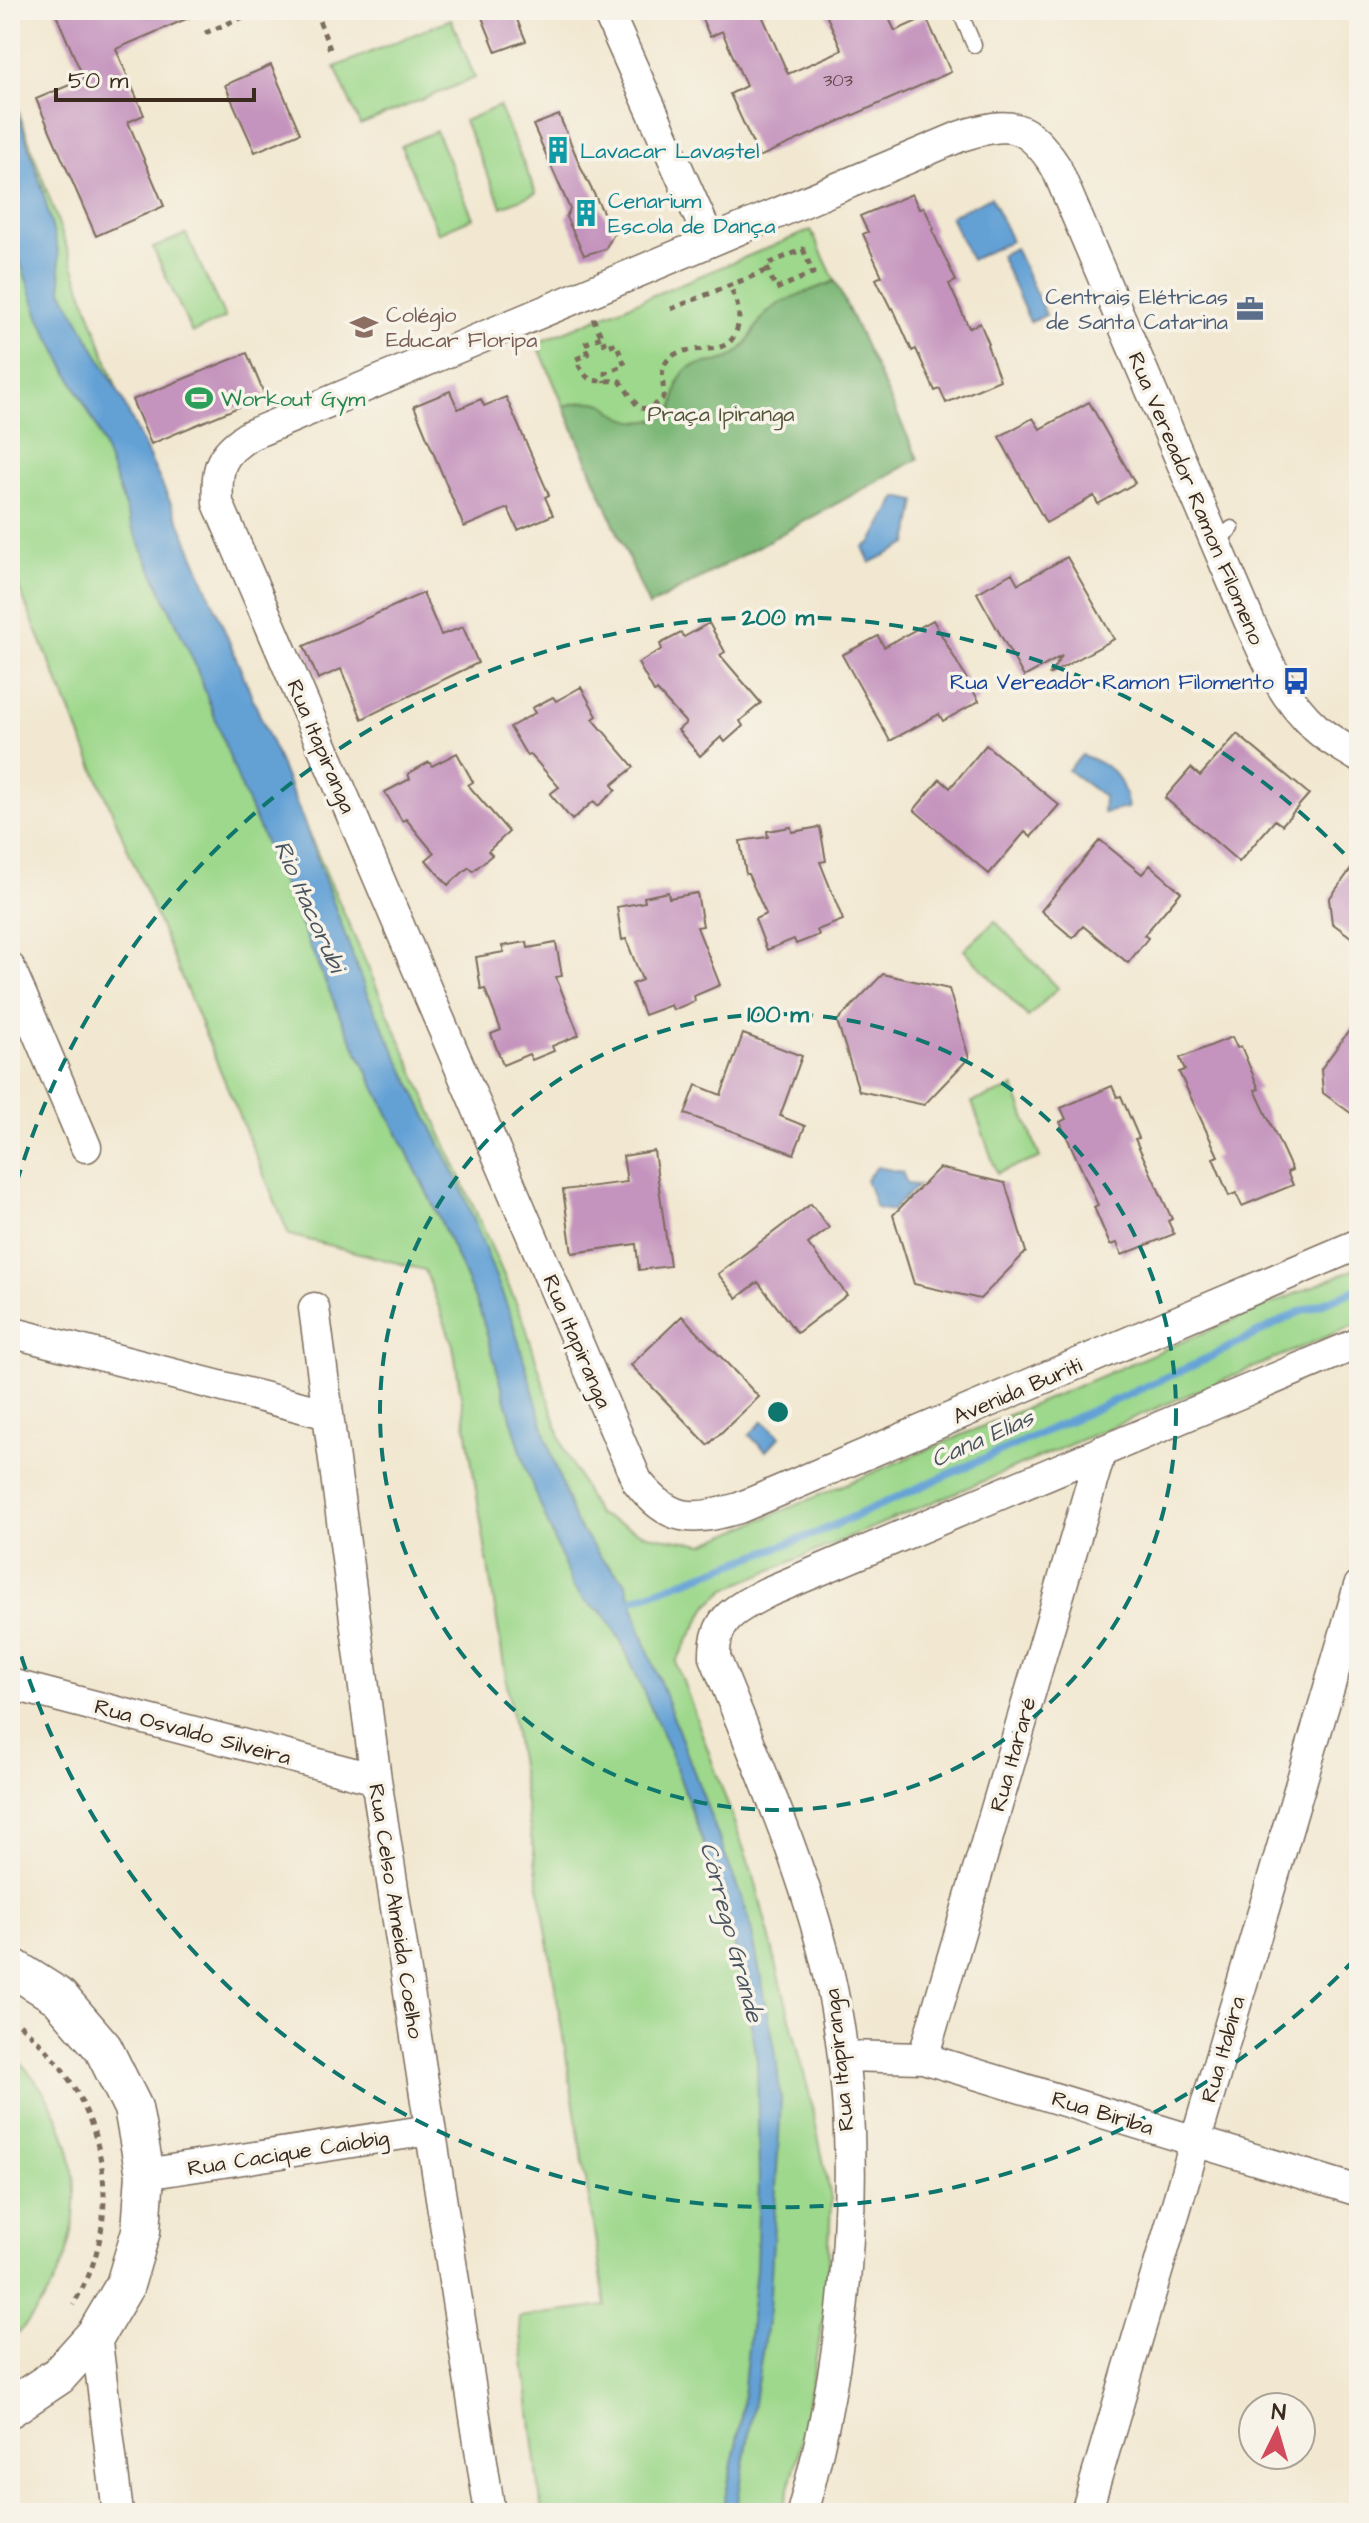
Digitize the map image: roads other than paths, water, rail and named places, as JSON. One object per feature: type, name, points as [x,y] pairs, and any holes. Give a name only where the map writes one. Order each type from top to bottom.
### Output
[{"type":"street","points":[[607,10],[710,241]]},
{"type":"street","name":"Rua Vereador Ramon Filomeno","points":[[710,241],[975,131],[990,127],[1017,128],[1039,141],[1056,167],[1224,535],[1278,683],[1296,708],[1319,731],[1359,757]]},
{"type":"street","name":"Rua Itapiranga","points":[[670,1512],[653,1501],[637,1481],[218,503],[217,481],[220,463],[232,446],[250,435],[710,241]]},
{"type":"street","points":[[10,968],[21,1016],[86,1147]]},
{"type":"street","name":"Avenida Buriti","points":[[670,1512],[692,1516],[714,1515],[739,1508],[1359,1244]]},
{"type":"street","name":"Rua Celso Almeida Coelho","points":[[314,1308],[376,1779],[490,2513]]},
{"type":"street","points":[[10,1332],[328,1414]]},
{"type":"street","points":[[1101,1451],[1359,1343]]},
{"type":"street","name":"Rua Itapiranga","points":[[802,2513],[818,2458],[843,2304],[849,2209],[843,2056],[827,1966],[792,1853],[715,1657],[715,1639],[721,1624],[739,1608],[768,1592],[1101,1451]]},
{"type":"street","name":"Rua Itararé","points":[[923,2058],[1101,1451]]},
{"type":"street","name":"Rua Itabira","points":[[1086,2513],[1359,1586]]},
{"type":"street","name":"Rua Osvaldo Silveira","points":[[10,1684],[376,1779]]},
{"type":"street","points":[[10,1966],[59,1997],[103,2048],[133,2108],[145,2174],[141,2231],[125,2285],[82,2325],[58,2376],[10,2408]]},
{"type":"street","name":"Rua Biriba","points":[[843,2056],[923,2058],[1359,2191]]},
{"type":"street","name":"Rua Cacique Caiobig","points":[[145,2174],[430,2130]]},
{"type":"street","points":[[82,2325],[118,2513]]},
{"type":"lane","points":[[959,10],[974,45]]},
{"type":"water","points":[[10,87],[42,188],[58,251],[62,290],[121,397],[180,523],[300,812],[366,992],[461,1187],[512,1319],[552,1456],[575,1522],[602,1559],[625,1581],[643,1637],[749,1918],[775,2049],[781,2100],[769,2310],[736,2513],[722,2513],[740,2425],[756,2268],[759,2181],[757,2060],[743,1977],[718,1884],[670,1751],[621,1641],[603,1612],[588,1604],[573,1587],[526,1469],[480,1311],[438,1215],[340,1016],[239,782],[194,662],[132,527],[97,428],[40,319],[21,264],[10,216]]},
{"type":"water","points":[[991,197],[1011,241],[971,260],[950,216]]},
{"type":"water","points":[[1015,248],[1046,315],[1030,322],[1000,255]]},
{"type":"water","points":[[897,497],[916,501],[908,544],[870,563],[863,547],[872,542]]},
{"type":"water","points":[[1082,755],[1115,774],[1123,787],[1128,808],[1103,813],[1104,797],[1068,770]]},
{"type":"water","points":[[877,1167],[902,1172],[907,1184],[918,1185],[891,1211],[876,1208],[866,1179]]},
{"type":"water","points":[[763,1421],[780,1436],[766,1451],[749,1435]]},
{"type":"waterway","name":"Cana Elias","points":[[621,1604],[817,1533],[1194,1365],[1297,1313],[1359,1289]]},
{"type":"place","name":"Lavacar Lavastel","points":[[558,150]]},
{"type":"place","name":"Cenarium Escola de Dança","points":[[586,213]]},
{"type":"place","name":"Centrais Elétricas de Santa Catarina","points":[[1250,309]]},
{"type":"place","name":"Colégio Educar Floripa","points":[[364,327]]},
{"type":"place","name":"Workout Gym","points":[[199,398]]},
{"type":"place","name":"Rua Vereador Ramon Filomento","points":[[1296,681]]},
{"type":"park label","name":"Praça Ipiranga","points":[[721,413]]},
{"type":"water label","name":"Rio Itacorubi","points":[[310,906]]},
{"type":"water label","name":"Córrego Grande","points":[[732,1932]]}]
